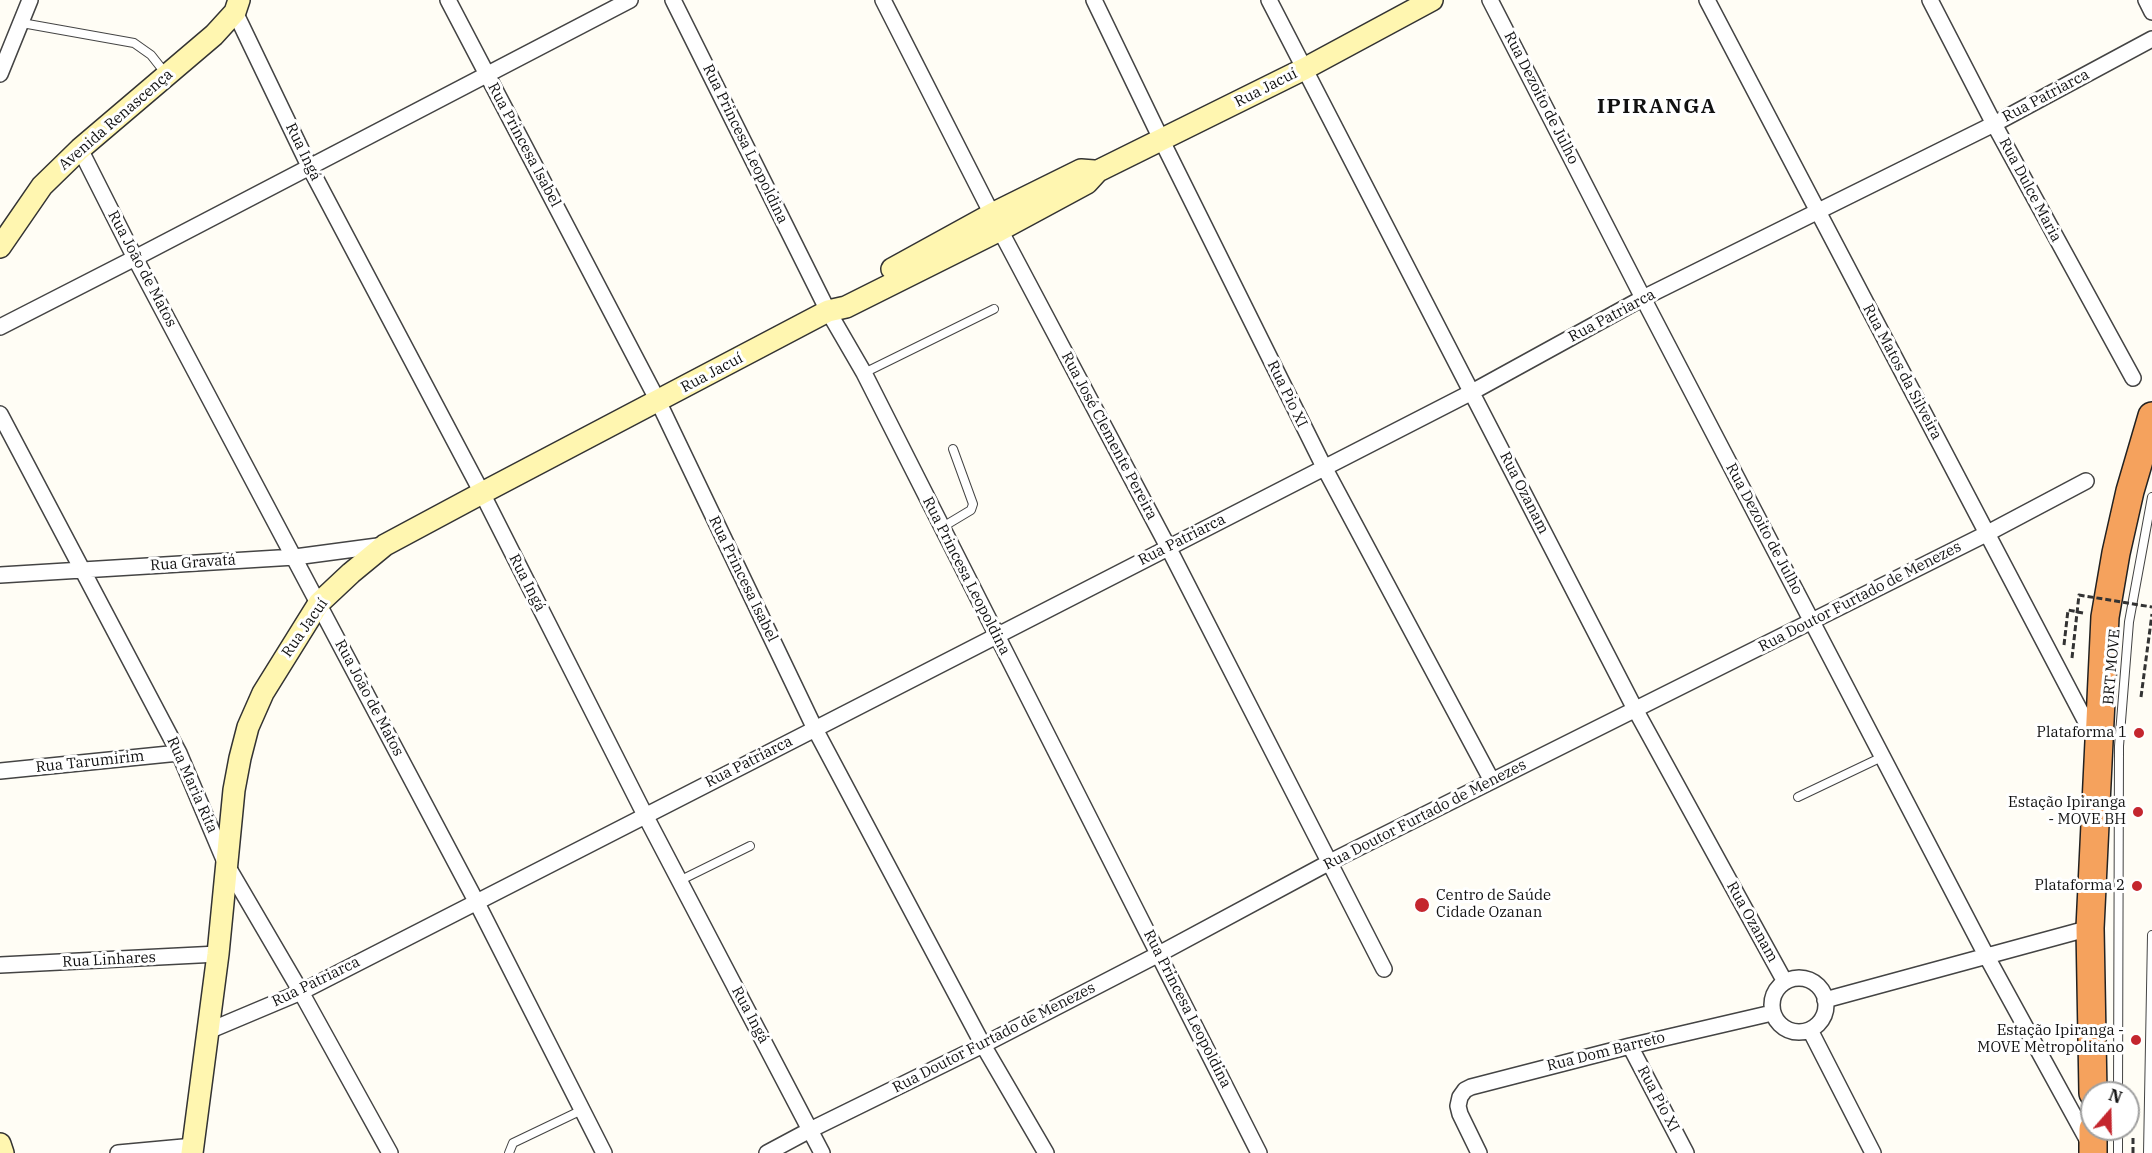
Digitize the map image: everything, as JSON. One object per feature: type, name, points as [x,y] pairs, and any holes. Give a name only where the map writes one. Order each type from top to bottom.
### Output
[{"type":"highway","points":[[2093,1081],[2090,928],[2105,617],[2130,491],[2152,416]]},
{"type":"main road","name":"Rua Jacuí","points":[[193,1150],[206,1032],[218,954],[225,862],[234,790],[248,727],[263,693],[319,603],[351,573],[385,545],[828,311],[843,297],[996,222],[1081,170],[1098,171],[1162,141],[1304,69],[1432,0]]},
{"type":"main road","name":"Avenida Renascença","points":[[0,247],[42,186],[80,149],[214,35],[237,6]]},
{"type":"main road","points":[[0,1144],[3,1153]]},
{"type":"street","points":[[0,74],[30,0]]},
{"type":"street","name":"Rua Princesa Isabel","points":[[448,0],[658,401],[815,729],[983,1045],[1046,1153]]},
{"type":"street","points":[[0,327],[630,0]]},
{"type":"street","name":"Rua Princesa Leopoldina","points":[[673,0],[828,311],[864,372],[1259,1153]]},
{"type":"street","name":"Rua José Clemente Pereira","points":[[883,0],[996,222],[1168,547],[1384,969]]},
{"type":"street","name":"Rua Pio XI","points":[[1094,0],[1324,467],[1492,782]]},
{"type":"street","name":"Rua Ozanam","points":[[1269,0],[1635,710],[1785,982]]},
{"type":"street","name":"Rua Dezoito de Julho","points":[[1490,0],[1987,957],[2100,1147]]},
{"type":"street","name":"Rua Matos da Silveira","points":[[1707,0],[2098,744]]},
{"type":"street","name":"Rua Dulce Maria","points":[[1930,0],[2133,378]]},
{"type":"street","points":[[2146,0],[2152,12]]},
{"type":"street","name":"Rua Ingá","points":[[237,6],[309,166],[482,493],[645,815],[822,1153]]},
{"type":"street","name":"Rua Patriarca","points":[[206,1032],[301,992],[1472,392],[1643,298],[1995,124],[2152,39]]},
{"type":"street","name":"Rua João de Matos","points":[[80,149],[135,258],[476,901],[604,1153]]},
{"type":"street","name":"Rua Maria Rita","points":[[0,414],[179,753],[225,862],[301,992],[390,1153]]},
{"type":"street","name":"Rua Doutor Furtado de Menezes","points":[[767,1153],[983,1045],[1330,862],[1986,534],[2086,481]]},
{"type":"street","name":"Rua Gravatá","points":[[0,575],[295,556],[385,545]]},
{"type":"street","name":"Rua Tarumirim","points":[[0,771],[179,753]]},
{"type":"street","points":[[1825,1000],[2090,928]]},
{"type":"street","name":"Rua Linhares","points":[[0,965],[218,954]]},
{"type":"street","points":[[1793,979],[1809,981],[1816,985],[1825,1000],[1826,1009],[1823,1018],[1810,1030],[1791,1032],[1783,1028],[1772,1013],[1773,995],[1785,982],[1793,979]]},
{"type":"street","name":"Rua Dom Barreto","points":[[1479,1153],[1458,1106],[1460,1097],[1465,1090],[1471,1087],[1630,1046],[1772,1013]]},
{"type":"street","points":[[1810,1030],[1873,1153]]},
{"type":"street","name":"Rua Pio XI","points":[[1630,1046],[1686,1153]]},
{"type":"street","points":[[118,1153],[193,1150]]},
{"type":"lane","points":[[22,23],[134,43],[150,55],[167,75]]},
{"type":"lane","points":[[864,372],[994,309]]},
{"type":"lane","points":[[941,528],[971,510],[973,504],[953,449]]},
{"type":"lane","name":"BRT MOVE","points":[[2118,1081],[2119,746],[2129,622],[2152,496]]},
{"type":"lane","points":[[1798,797],[1882,757]]},
{"type":"lane","points":[[679,881],[750,846]]},
{"type":"lane","points":[[2148,1153],[2152,935]]},
{"type":"lane","points":[[509,1153],[513,1143],[582,1110]]},
{"type":"path","points":[[2062,657],[2072,658],[2079,595],[2152,608]]},
{"type":"path","points":[[2064,645],[2068,610]]},
{"type":"path","points":[[2141,698],[2152,614]]},
{"type":"place","name":"Plataforma 1","points":[[2139,733]]},
{"type":"place","name":"Estação Ipiranga - MOVE BH","points":[[2138,812]]},
{"type":"place","name":"Plataforma 2","points":[[2137,886]]},
{"type":"place","name":"Centro de Saúde Cidade Ozanan","points":[[1422,905]]},
{"type":"place","name":"Estação Ipiranga - MOVE Metropolitano","points":[[2136,1040]]},
{"type":"district","name":"IPIRANGA","points":[[1657,107]]}]
